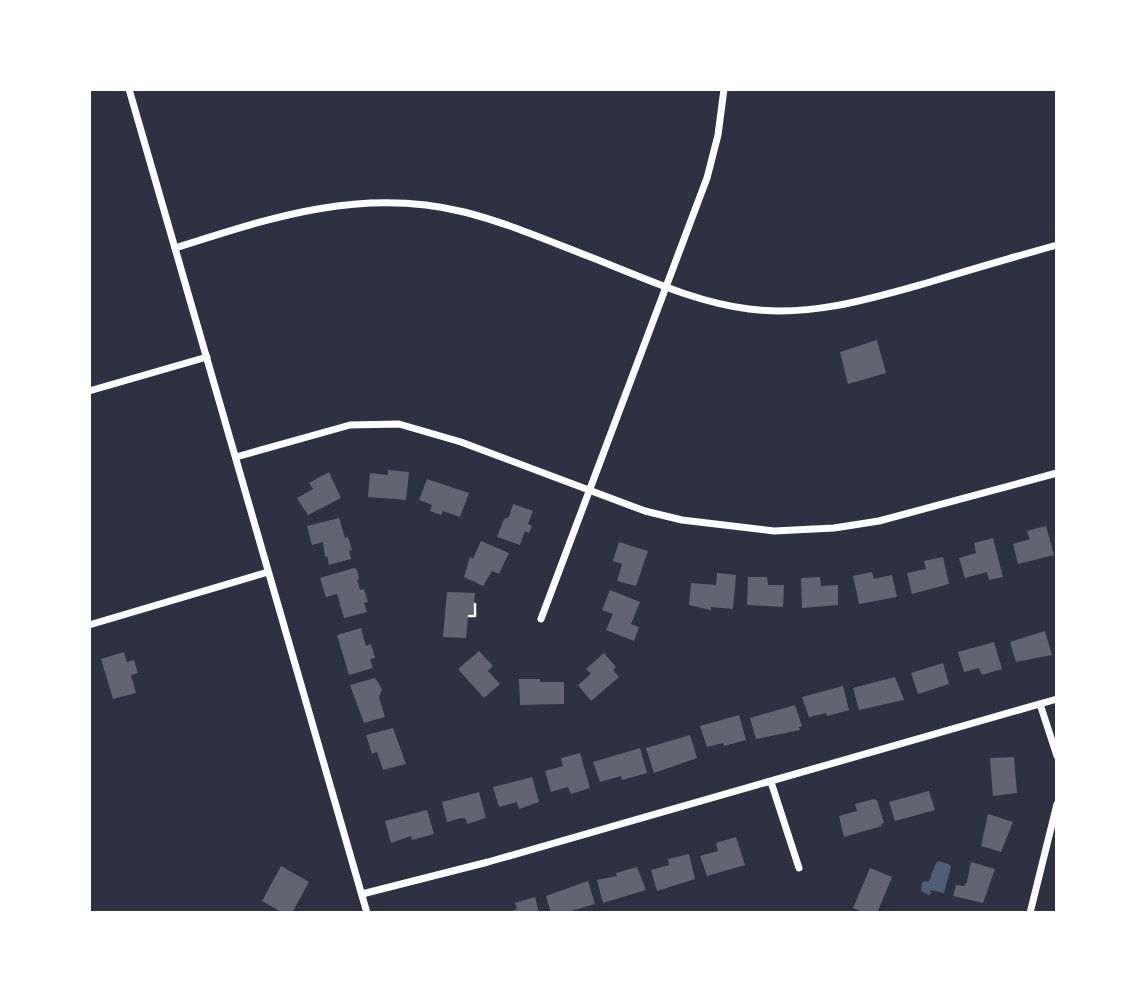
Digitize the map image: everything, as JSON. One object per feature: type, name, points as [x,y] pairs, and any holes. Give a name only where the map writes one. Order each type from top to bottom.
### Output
[{"type":"street","points":[[129,89],[368,913]]},
{"type":"street","points":[[541,619],[707,178],[718,135],[724,89]]},
{"type":"street","points":[[175,248],[300,211],[341,204],[384,202],[434,206],[465,212],[717,304],[785,312],[830,308],[868,300],[1057,245]]},
{"type":"street","points":[[89,391],[207,357]]},
{"type":"street","points":[[236,457],[350,425],[399,424],[461,442],[645,511],[682,520],[741,528],[796,530],[834,528],[879,521],[1057,473]]},
{"type":"street","points":[[89,625],[268,572]]},
{"type":"street","points":[[362,894],[475,866],[1057,699]]},
{"type":"street","points":[[1040,704],[1057,755]]},
{"type":"street","points":[[771,782],[799,868]]},
{"type":"street","points":[[1030,913],[1057,804]]},
{"type":"path","points":[[470,616],[475,617],[475,604]]},
{"type":"water","points":[[939,861],[951,867],[944,893],[930,890],[929,895],[921,891],[922,882],[929,881]]},
{"type":"building","points":[[877,340],[886,373],[848,384],[840,352]]},
{"type":"building","points":[[388,470],[409,472],[406,500],[368,497],[370,473],[388,475]]},
{"type":"building","points":[[329,472],[341,498],[308,515],[297,498],[313,489],[309,483]]},
{"type":"building","points":[[427,479],[469,493],[460,517],[443,511],[441,515],[430,511],[432,505],[419,500]]},
{"type":"building","points":[[513,504],[533,511],[528,524],[532,526],[529,533],[525,531],[520,545],[497,537]]},
{"type":"building","points":[[339,518],[352,550],[349,551],[351,559],[329,565],[323,542],[312,545],[307,526]]},
{"type":"building","points":[[1046,526],[1054,555],[1018,564],[1013,544],[1030,539],[1027,531]]},
{"type":"building","points":[[993,538],[1003,577],[989,580],[987,572],[965,578],[959,558],[976,553],[974,543]]},
{"type":"building","points":[[481,541],[509,553],[499,574],[492,571],[483,586],[464,577],[470,557],[473,559]]},
{"type":"building","points":[[619,542],[648,551],[636,586],[617,581],[622,564],[613,561]]},
{"type":"building","points":[[943,557],[949,584],[912,594],[907,573],[926,569],[924,561]]},
{"type":"building","points":[[354,568],[357,570],[360,590],[364,589],[368,602],[364,603],[367,612],[344,618],[337,594],[326,597],[320,578]]},
{"type":"building","points":[[872,572],[874,579],[892,575],[897,597],[859,604],[853,576]]},
{"type":"building","points":[[717,573],[736,575],[733,609],[711,607],[711,610],[689,605],[691,583],[716,585]]},
{"type":"building","points":[[748,577],[767,577],[768,585],[784,585],[783,607],[747,605]]},
{"type":"building","points":[[820,577],[821,586],[838,585],[838,605],[802,608],[801,578]]},
{"type":"building","points":[[610,590],[640,602],[631,624],[639,627],[634,641],[606,630],[613,614],[602,610]]},
{"type":"building","points":[[447,592],[475,593],[473,615],[469,614],[466,638],[443,637]]},
{"type":"building","points":[[361,628],[366,646],[371,644],[375,658],[370,659],[373,668],[349,675],[337,635]]},
{"type":"building","points":[[1045,631],[1052,655],[1016,662],[1010,642]]},
{"type":"building","points":[[994,642],[1002,669],[982,675],[979,668],[964,672],[958,652]]},
{"type":"building","points":[[479,651],[493,666],[488,671],[500,684],[484,698],[458,669]]},
{"type":"building","points":[[124,652],[127,662],[134,660],[138,673],[131,675],[136,693],[113,699],[101,659]]},
{"type":"building","points":[[604,653],[616,667],[613,670],[619,677],[591,701],[578,685],[591,674],[586,669]]},
{"type":"building","points":[[943,663],[949,684],[918,694],[911,673]]},
{"type":"building","points":[[895,677],[904,700],[859,710],[853,688]]},
{"type":"building","points":[[375,678],[382,689],[379,697],[385,717],[364,723],[350,685]]},
{"type":"building","points":[[519,679],[564,682],[564,704],[520,705]]},
{"type":"building","points":[[843,686],[849,710],[827,716],[826,713],[809,717],[802,697]]},
{"type":"building","points":[[795,705],[802,726],[799,727],[800,730],[756,739],[750,718]]},
{"type":"building","points":[[739,715],[746,740],[707,747],[700,726]]},
{"type":"building","points":[[393,728],[406,764],[383,770],[377,752],[372,754],[366,735]]},
{"type":"building","points":[[690,735],[697,758],[654,773],[646,748]]},
{"type":"building","points":[[640,748],[647,773],[622,780],[621,776],[600,782],[593,762]]},
{"type":"building","points":[[580,753],[590,788],[571,794],[568,787],[551,792],[545,771],[563,766],[561,758]]},
{"type":"building","points":[[1014,757],[1017,793],[993,796],[990,758]]},
{"type":"building","points":[[532,777],[539,802],[519,809],[517,802],[499,807],[493,787]]},
{"type":"building","points":[[929,791],[935,810],[895,821],[889,802]]},
{"type":"building","points":[[479,792],[486,818],[467,824],[466,819],[461,818],[447,822],[442,802]]},
{"type":"building","points":[[877,800],[884,823],[882,826],[844,837],[839,816],[857,811],[855,804]]},
{"type":"building","points":[[427,810],[434,834],[412,840],[411,836],[391,843],[385,821]]},
{"type":"building","points":[[988,814],[1013,822],[1001,852],[981,846]]},
{"type":"building","points":[[736,837],[745,865],[707,876],[700,856],[718,851],[716,843]]},
{"type":"building","points":[[689,854],[695,879],[657,891],[651,870],[669,865],[668,859]]},
{"type":"building","points":[[971,862],[995,869],[983,903],[953,896],[956,885],[964,886],[967,882]]},
{"type":"building","points":[[281,866],[309,882],[292,913],[283,913],[262,901]]},
{"type":"building","points":[[637,867],[646,890],[603,903],[597,880],[617,876],[616,873]]},
{"type":"building","points":[[870,868],[892,877],[877,913],[865,913],[853,908]]},
{"type":"building","points":[[588,881],[595,904],[571,913],[551,913],[546,896]]},
{"type":"building","points":[[535,897],[539,913],[507,913],[517,909],[515,903]]}]
